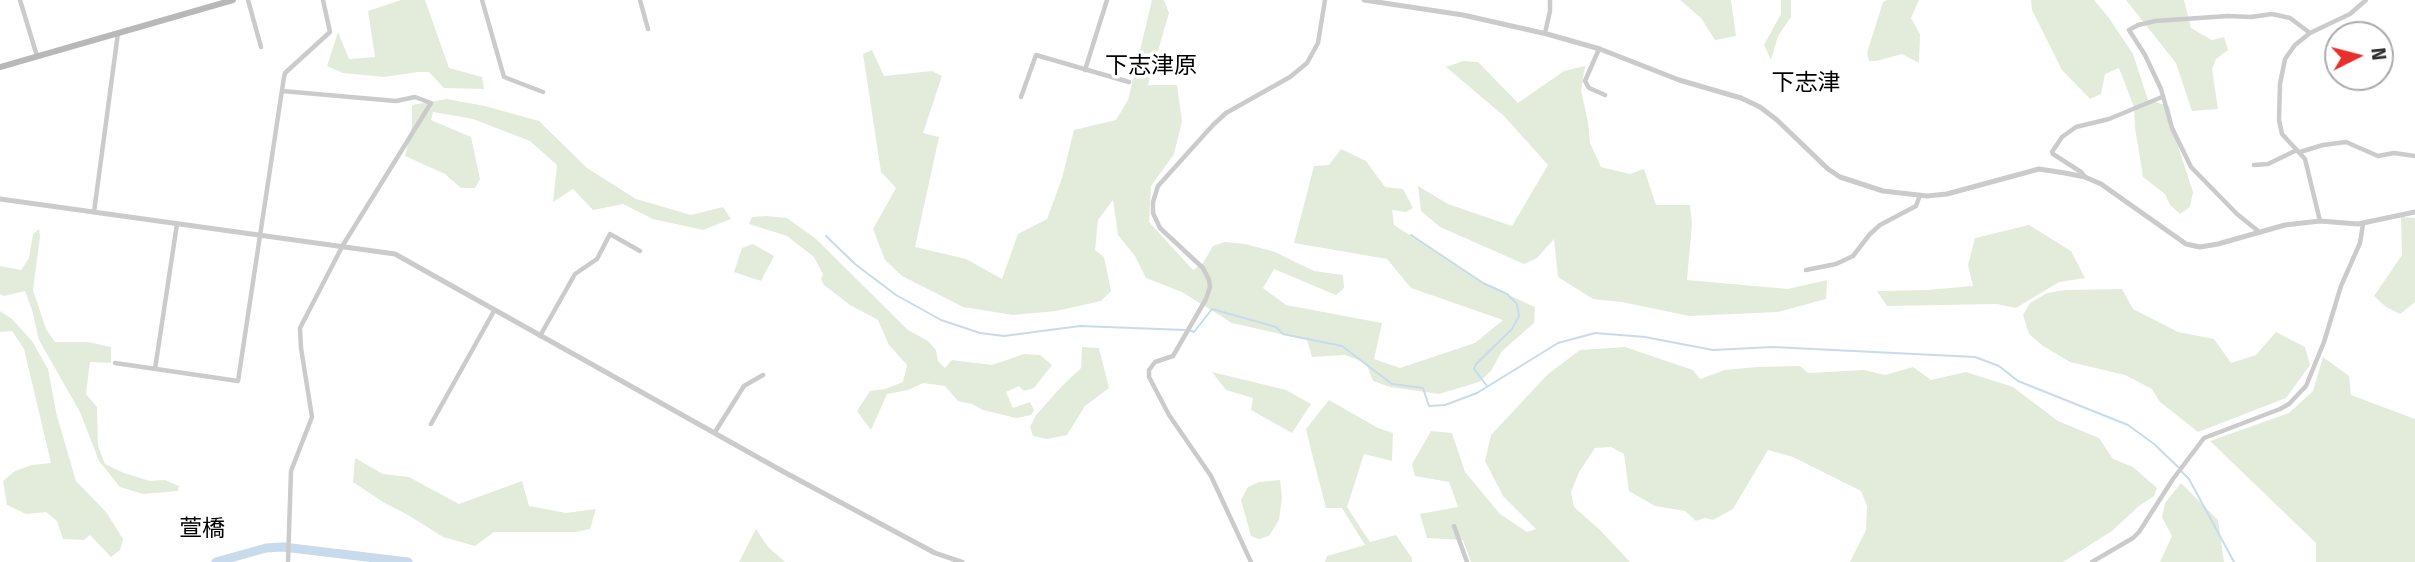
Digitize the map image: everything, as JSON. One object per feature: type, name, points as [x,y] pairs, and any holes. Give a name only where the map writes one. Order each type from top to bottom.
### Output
[{"type":"main road","points":[[0,67],[233,0]]},
{"type":"street","points":[[20,0],[37,57]]},
{"type":"street","points":[[248,0],[261,47]]},
{"type":"street","points":[[115,363],[238,381],[285,73],[330,32],[323,0]]},
{"type":"street","points":[[482,0],[503,77],[543,92]]},
{"type":"street","points":[[640,0],[648,29]]},
{"type":"street","points":[[1085,70],[1107,0]]},
{"type":"street","points":[[1251,562],[1211,476],[1169,415],[1149,377],[1149,370],[1155,362],[1173,356],[1206,299],[1210,287],[1203,268],[1155,222],[1153,202],[1158,186],[1226,113],[1290,77],[1307,63],[1318,43],[1325,0]]},
{"type":"street","points":[[1364,0],[1463,15],[1545,33],[1750,102],[1777,120],[1828,169],[1851,182],[1883,191],[1920,195],[1947,194],[2039,169],[2085,177],[2101,184],[2192,246],[2218,244],[2285,225],[2320,221],[2363,224],[2415,212]]},
{"type":"street","points":[[1545,33],[1550,0]]},
{"type":"street","points":[[2320,221],[2305,159],[2281,134],[2278,93],[2285,59],[2295,45],[2310,33],[2350,14],[2366,0]]},
{"type":"street","points":[[2258,231],[2190,167],[2172,128],[2161,89],[2145,55],[2129,30],[2138,25],[2178,19],[2272,14],[2290,18],[2310,33]]},
{"type":"street","points":[[94,212],[118,33]]},
{"type":"street","points":[[1599,49],[1585,81],[1589,88],[1605,95]]},
{"type":"street","points":[[1021,97],[1036,55],[1129,82]]},
{"type":"street","points":[[282,91],[397,101],[415,97],[431,103],[343,245],[300,328],[300,348],[312,416],[290,471],[288,562]]},
{"type":"street","points":[[2085,177],[2053,154],[2062,136],[2076,127],[2109,119],[2162,97]]},
{"type":"street","points":[[2254,165],[2268,164],[2299,151],[2323,145],[2346,142],[2378,156],[2394,153],[2415,156]]},
{"type":"street","points":[[1806,270],[1836,264],[1853,256],[1880,225],[1916,206],[1920,195]]},
{"type":"street","points":[[0,199],[395,254],[784,472],[935,553],[962,562]]},
{"type":"street","points":[[155,369],[177,224]]},
{"type":"street","points":[[2092,562],[2139,532],[2204,438],[2280,409],[2306,386],[2324,342],[2341,286],[2360,243],[2363,224]]},
{"type":"street","points":[[540,336],[575,274],[597,259],[610,234],[640,251]]},
{"type":"street","points":[[431,424],[494,311]]},
{"type":"street","points":[[715,432],[744,386],[763,375]]},
{"type":"street","points":[[1454,526],[1467,562]]},
{"type":"green space","points":[[401,0],[425,0],[449,68],[482,77],[484,89],[444,88],[429,72],[384,77],[343,73],[327,66],[338,32],[349,59],[375,57],[368,11]]},
{"type":"green space","points":[[1152,0],[1164,0],[1169,13],[1148,85],[1177,85],[1182,121],[1174,154],[1151,186],[1149,222],[1193,270],[1203,263],[1213,246],[1225,242],[1275,252],[1314,271],[1343,275],[1344,288],[1336,295],[1274,269],[1263,288],[1286,305],[1382,323],[1374,359],[1400,368],[1475,343],[1503,320],[1411,288],[1387,259],[1294,243],[1314,166],[1329,165],[1341,149],[1366,161],[1385,187],[1403,189],[1413,208],[1406,212],[1392,210],[1394,225],[1491,287],[1535,307],[1534,323],[1502,351],[1491,371],[1479,382],[1439,394],[1390,387],[1373,381],[1366,363],[1345,355],[1312,357],[1307,340],[1232,323],[1182,292],[1146,278],[1135,256],[1118,235],[1113,200],[1098,220],[1095,250],[1104,257],[1111,291],[1101,301],[1056,311],[1013,315],[963,307],[902,276],[885,260],[873,229],[896,188],[881,172],[863,54],[872,50],[884,76],[932,71],[942,76],[923,133],[939,137],[915,247],[966,259],[1002,279],[1018,234],[1047,219],[1062,178],[1074,130],[1116,120],[1128,100]]},
{"type":"green space","points":[[1680,0],[1731,0],[1736,36],[1715,40],[1701,18]]},
{"type":"green space","points":[[1781,0],[1791,0],[1791,17],[1778,36],[1771,60],[1764,45],[1781,14]]},
{"type":"green space","points":[[1919,0],[1911,18],[1920,34],[1919,63],[1902,54],[1869,61],[1867,53],[1883,2]]},
{"type":"green space","points":[[2031,0],[2094,0],[2109,18],[2133,54],[2148,100],[2169,106],[2193,192],[2190,207],[2180,214],[2170,205],[2165,194],[2143,177],[2134,107],[2119,68],[2105,74],[2101,94],[2090,99],[2062,70],[2032,10]]},
{"type":"green space","points":[[2126,0],[2184,0],[2191,28],[2212,40],[2224,37],[2228,50],[2216,59],[2212,69],[2218,109],[2192,111],[2176,63]]},
{"type":"green space","points":[[1463,61],[1478,62],[1518,103],[1564,71],[1585,66],[1581,91],[1590,143],[1601,167],[1630,174],[1644,169],[1656,205],[1690,205],[1692,224],[1687,280],[1788,289],[1827,280],[1826,299],[1778,312],[1689,316],[1622,302],[1593,299],[1558,277],[1554,239],[1537,258],[1524,264],[1440,227],[1421,211],[1418,186],[1448,204],[1512,226],[1548,165],[1504,116],[1446,67]]},
{"type":"green space","points":[[447,99],[539,121],[587,168],[636,199],[691,215],[723,207],[731,219],[703,230],[653,219],[623,204],[593,210],[573,189],[553,202],[557,165],[530,141],[473,119],[433,112],[431,120],[471,137],[480,179],[475,188],[461,188],[445,174],[405,156],[412,126],[412,105]]},
{"type":"green space","points":[[752,217],[787,218],[815,238],[908,330],[928,341],[936,350],[938,361],[945,368],[952,360],[992,365],[1024,354],[1040,355],[1052,365],[1034,388],[1024,391],[1019,386],[1006,392],[1013,408],[1030,402],[1034,410],[1031,415],[1016,418],[983,410],[958,401],[945,386],[923,383],[908,390],[887,394],[871,430],[857,411],[870,391],[903,382],[907,365],[889,345],[878,320],[850,305],[824,285],[821,279],[823,274],[814,257],[787,236],[749,224]]},
{"type":"green space","points":[[2401,217],[2415,218],[2415,302],[2400,314],[2386,307],[2374,296],[2402,255]]},
{"type":"green space","points":[[2029,225],[2071,251],[2085,278],[2059,282],[2016,308],[1997,304],[1887,306],[1877,291],[1973,286],[1968,265],[1975,238]]},
{"type":"green space","points":[[39,229],[33,290],[46,329],[55,342],[88,342],[111,347],[111,363],[90,362],[86,394],[97,407],[98,446],[105,464],[150,481],[165,480],[179,486],[178,491],[143,494],[120,487],[99,461],[80,412],[39,340],[25,291],[4,296],[0,294],[0,266],[21,270],[29,258],[33,234]]},
{"type":"green space","points":[[753,244],[774,256],[761,281],[734,272],[742,248]]},
{"type":"green space","points":[[2122,289],[2133,309],[2178,332],[2214,339],[2231,363],[2256,355],[2276,332],[2305,347],[2310,365],[2286,398],[2198,432],[2160,402],[2152,389],[2125,375],[2070,362],[2029,334],[2023,315],[2030,303],[2047,293]]},
{"type":"green space","points":[[0,311],[12,319],[32,341],[48,369],[57,416],[76,481],[106,512],[123,539],[120,550],[111,557],[90,535],[84,540],[63,539],[57,521],[46,512],[26,514],[7,505],[3,481],[15,471],[32,465],[51,463],[24,349],[12,331],[0,332]]},
{"type":"green space","points":[[1082,347],[1099,348],[1109,388],[1085,406],[1067,435],[1047,439],[1033,436],[1030,427],[1036,415],[1081,368]]},
{"type":"green space","points":[[1625,347],[1693,370],[1700,379],[1725,370],[1757,367],[1800,366],[1808,373],[1864,370],[1885,375],[1913,367],[1931,380],[1966,372],[2013,387],[2058,421],[2099,438],[2113,459],[2133,467],[2157,488],[2154,496],[2112,531],[2063,562],[1850,562],[1866,530],[1867,506],[1861,491],[1793,457],[1768,450],[1733,509],[1713,520],[1705,518],[1696,521],[1685,511],[1655,506],[1629,491],[1624,454],[1611,447],[1595,448],[1579,472],[1571,492],[1574,507],[1630,562],[1471,562],[1463,540],[1427,538],[1420,514],[1458,507],[1449,482],[1415,476],[1412,464],[1431,431],[1452,433],[1465,472],[1500,514],[1527,532],[1536,529],[1503,496],[1485,461],[1491,435],[1548,374],[1580,350]]},
{"type":"green space","points":[[2323,357],[2349,376],[2351,395],[2415,419],[2415,562],[2316,562],[2316,543],[2210,441],[2289,413],[2313,391]]},
{"type":"green space","points":[[1212,372],[1286,390],[1311,404],[1292,433],[1251,410],[1253,398],[1226,390]]},
{"type":"green space","points":[[1329,400],[1378,428],[1393,433],[1392,461],[1364,454],[1347,507],[1370,542],[1396,535],[1412,562],[1325,562],[1327,556],[1365,545],[1342,508],[1326,508],[1311,450],[1306,429]]},
{"type":"green space","points":[[355,458],[383,474],[409,477],[459,504],[522,481],[529,506],[566,513],[596,509],[590,529],[575,532],[494,532],[475,546],[443,537],[353,482]]},
{"type":"green space","points":[[1280,480],[1282,498],[1279,520],[1269,536],[1259,539],[1251,536],[1241,500],[1248,487],[1259,482]]},
{"type":"green space","points":[[2181,483],[2218,520],[2224,562],[2160,562],[2172,536],[2162,517],[2165,503]]},
{"type":"green space","points":[[756,529],[768,547],[785,562],[739,562]]},
{"type":"waterway","points":[[1411,235],[1483,283],[1507,294],[1517,304],[1519,316],[1512,329],[1474,369],[1487,386]]},
{"type":"waterway","points":[[826,236],[855,264],[896,295],[941,320],[980,333],[1004,336],[1080,326],[1185,330]]},
{"type":"waterway","points":[[1191,331],[1194,332],[1212,309],[1276,327],[1283,334],[1342,346],[1392,384],[1423,388],[1429,406],[1445,405],[1477,393],[1558,343],[1595,333],[1645,337],[1713,350],[1773,347],[1975,357],[1999,366],[2018,381],[2128,425],[2154,444],[2178,467]]},
{"type":"waterway","points":[[2182,472],[2189,479],[2234,562]]},
{"type":"waterway","points":[[216,562],[266,548],[283,547],[408,562]]},
{"type":"district","name":"下志津原","points":[[1151,67]]},
{"type":"district","name":"下志津","points":[[1806,84]]},
{"type":"district","name":"萱橋","points":[[202,530]]}]
